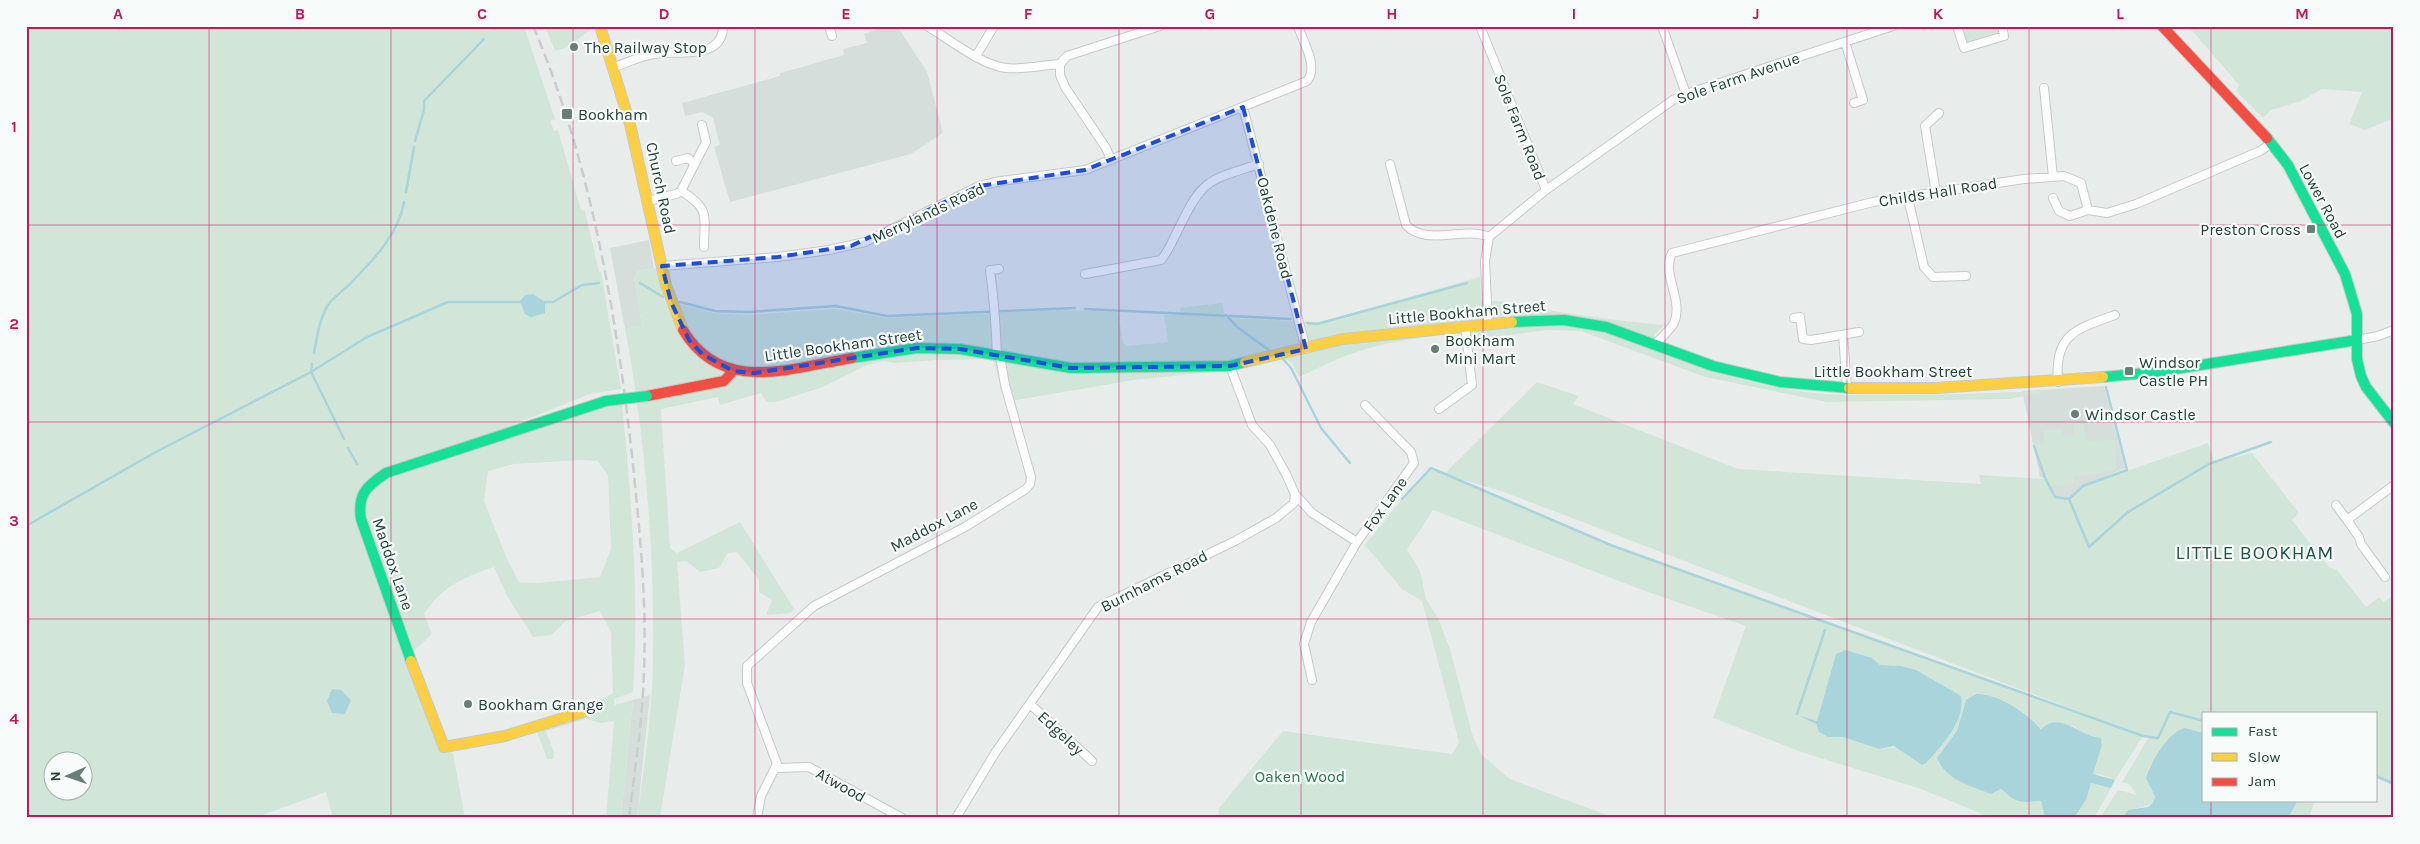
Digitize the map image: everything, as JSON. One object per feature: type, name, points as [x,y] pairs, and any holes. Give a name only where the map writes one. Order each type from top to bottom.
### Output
[{"type":"street","name":"Church Road","points":[[600,26],[630,119],[662,266],[671,302],[682,327]]},
{"type":"street","points":[[614,67],[650,55],[698,52],[712,48],[721,39],[723,26]]},
{"type":"street","points":[[829,26],[832,36]]},
{"type":"street","points":[[927,26],[976,56],[1008,68],[1060,64],[1067,56],[1160,26]]},
{"type":"street","points":[[976,56],[994,26]]},
{"type":"street","name":"Merrylands Road","points":[[662,266],[778,257],[851,246],[892,230],[979,186],[1001,181],[1071,173],[1111,160],[1307,81],[1311,76],[1312,67],[1298,26]]},
{"type":"street","name":"Sole Farm Road","points":[[1480,26],[1546,190],[1488,237]]},
{"type":"street","points":[[1662,26],[1686,94]]},
{"type":"street","name":"Sole Farm Avenue","points":[[1546,190],[1673,100],[1686,94],[1893,26]]},
{"type":"street","points":[[1957,26],[1964,48],[2004,36],[2002,26]]},
{"type":"street","name":"Lower Road","points":[[2162,26],[2272,143],[2288,165],[2345,274],[2359,324],[2357,340],[2362,379],[2394,423]]},
{"type":"street","points":[[1845,42],[1863,100],[1854,103]]},
{"type":"street","points":[[1060,64],[1062,80],[1106,148],[1111,160]]},
{"type":"street","points":[[2044,88],[2053,177]]},
{"type":"street","name":"Oakdene Road","points":[[1243,107],[1306,348]]},
{"type":"street","points":[[1936,193],[1925,126],[1939,113]]},
{"type":"street","points":[[648,201],[681,191],[706,142],[702,124]]},
{"type":"street","points":[[2053,198],[2059,211],[2070,216],[2088,210],[2107,213],[2136,204],[2260,151],[2272,143]]},
{"type":"street","points":[[676,161],[688,158],[694,164]]},
{"type":"street","points":[[1085,274],[1161,260],[1191,204],[1202,188],[1216,178],[1259,164]]},
{"type":"street","points":[[1390,164],[1406,225],[1412,232],[1424,236],[1478,232],[1488,237],[1485,261],[1488,323]]},
{"type":"street","name":"Childs Hall Road","points":[[1655,344],[1674,323],[1676,313],[1676,303],[1668,261],[1672,253],[1873,202],[2053,177],[2064,176],[2080,183],[2088,210]]},
{"type":"street","points":[[681,191],[697,201],[704,209],[704,248]]},
{"type":"street","points":[[1908,198],[1924,267],[1933,277],[1966,276]]},
{"type":"street","name":"Maddox Lane","points":[[777,768],[775,756],[747,683],[746,668],[814,606],[965,527],[1028,488],[1031,477],[1005,385],[994,330],[995,310],[990,270],[999,269]]},
{"type":"street","points":[[2058,382],[2056,363],[2060,348],[2070,336],[2087,325],[2115,315]]},
{"type":"street","points":[[1794,318],[1800,317],[1803,339],[1811,340],[1859,332]]},
{"type":"street","name":"Little Bookham Street","points":[[682,327],[702,354],[733,371],[755,372],[917,348],[960,349],[1072,368],[1230,366],[1343,339],[1488,323],[1564,320],[1606,328],[1714,366],[1780,382],[1847,388],[1936,388],[2058,382],[2157,372],[2357,340]]},
{"type":"street","points":[[1438,408],[1472,385],[1465,326]]},
{"type":"street","points":[[2357,340],[2378,336],[2394,330]]},
{"type":"street","points":[[1842,335],[1847,388]]},
{"type":"street","points":[[1230,366],[1252,425],[1278,459],[1294,494]]},
{"type":"street","name":"Maddox Lane","points":[[592,709],[505,736],[444,747],[418,681],[369,544],[359,507],[366,487],[386,473],[606,402],[647,396],[724,380],[733,371]]},
{"type":"street","name":"Fox Lane","points":[[1294,494],[1312,513],[1357,542],[1414,463],[1412,452],[1365,406]]},
{"type":"street","points":[[2348,520],[2394,485]]},
{"type":"street","name":"Burnhams Road","points":[[956,818],[995,752],[1098,607],[1235,541],[1276,518],[1292,506],[1294,494]]},
{"type":"street","points":[[2336,505],[2385,577]]},
{"type":"street","points":[[1312,680],[1304,644],[1311,622],[1357,542]]},
{"type":"street","name":"Edgeley","points":[[1030,704],[1092,761]]},
{"type":"street","name":"Atwood","points":[[777,768],[809,767],[902,818]]},
{"type":"street","points":[[757,818],[761,796],[777,768]]},
{"type":"highlighted area","points":[[1243,107],[1306,349],[1230,366],[1071,368],[960,349],[917,348],[755,373],[733,371],[702,354],[689,340],[671,302],[662,266],[778,257],[851,246],[979,186],[1085,170]]},
{"type":"shaded area","points":[[886,26],[897,26],[927,72],[943,133],[911,154],[730,202],[714,147],[720,145],[713,118],[702,112],[685,116],[682,103],[780,76],[780,73],[844,55],[843,49],[867,43],[864,34]]},
{"type":"shaded area","points":[[649,240],[654,268],[638,271],[634,277],[642,326],[625,329],[610,248]]},
{"type":"shaded area","points":[[2104,386],[2125,468],[2083,486],[2070,498],[2055,497],[2045,478],[2040,477],[2022,391]]},
{"type":"shaded area","points":[[650,695],[637,818],[621,818],[633,700]]},
{"type":"green space","points":[[26,26],[524,26],[555,119],[550,121],[554,131],[558,130],[581,210],[585,211],[599,272],[601,272],[621,389],[590,394],[472,441],[390,468],[393,477],[583,412],[622,404],[629,477],[635,583],[635,655],[633,692],[614,699],[614,705],[633,700],[621,818],[606,818],[614,721],[601,723],[586,719],[546,731],[554,752],[553,759],[547,759],[536,729],[564,720],[565,710],[571,706],[597,702],[613,693],[611,632],[600,611],[566,621],[551,635],[533,637],[507,596],[494,567],[463,579],[438,596],[424,614],[432,634],[414,651],[448,746],[448,752],[453,753],[465,818],[333,818],[326,792],[254,818],[26,818]],"holes":[[[581,460],[598,461],[608,476],[611,549],[600,577],[538,583],[519,582],[507,559],[484,501],[488,471],[514,464]]]},
{"type":"green space","points":[[545,26],[591,26],[590,30],[568,47],[555,51]]},
{"type":"green space","points":[[1963,26],[1998,27],[1999,32],[1966,42]]},
{"type":"green space","points":[[2188,26],[2394,26],[2394,118],[2365,130],[2349,124],[2362,92],[2322,89],[2301,101],[2271,110],[2263,118],[2236,91],[2239,85]]},
{"type":"green space","points":[[657,269],[665,302],[714,313],[747,315],[835,309],[886,318],[1060,310],[1118,312],[1123,343],[1127,346],[1168,342],[1164,315],[1181,315],[1180,308],[1222,303],[1225,318],[1320,322],[1480,277],[1481,300],[1664,325],[1655,334],[1653,350],[1709,370],[1747,381],[1786,389],[1846,395],[2050,391],[2009,399],[1827,402],[1705,377],[1581,331],[1547,330],[1471,340],[1468,333],[1392,343],[1348,355],[1299,377],[1293,365],[1286,358],[1242,369],[1134,380],[1005,402],[994,362],[991,359],[894,363],[884,361],[867,365],[823,387],[776,402],[766,402],[761,393],[720,405],[718,397],[661,409],[670,548],[677,553],[740,522],[794,609],[791,613],[766,615],[772,600],[759,592],[759,580],[737,552],[728,553],[719,568],[700,572],[686,561],[677,562],[685,665],[660,818],[637,818],[651,702],[653,663],[652,580],[643,452],[625,329],[642,326],[634,277],[638,271]]},
{"type":"green space","name":"Oaken Wood","points":[[1537,382],[1579,396],[1573,404],[1738,469],[1981,484],[1979,475],[2046,479],[2036,458],[2035,445],[2044,443],[2043,431],[2062,429],[2063,436],[2074,436],[2074,424],[2084,424],[2086,441],[2115,440],[2116,470],[2074,477],[2074,483],[2050,486],[2055,497],[2069,499],[2083,486],[2208,443],[2214,461],[2211,463],[2252,453],[2299,513],[2292,520],[2328,566],[2338,571],[2366,607],[2379,597],[2384,602],[2394,595],[2394,785],[2378,779],[2378,712],[2202,712],[2202,732],[2185,728],[2180,729],[2149,767],[2150,788],[2155,797],[2153,803],[2132,809],[2122,818],[2100,818],[2118,790],[2137,795],[2129,784],[2122,782],[2149,737],[2143,736],[2115,780],[2103,775],[2093,774],[2103,741],[2091,738],[2073,726],[2041,730],[2010,705],[1966,700],[1945,771],[1960,782],[1993,793],[2001,789],[2020,801],[2041,801],[2045,818],[1992,818],[1921,789],[1804,753],[1713,718],[1746,626],[1648,592],[1433,510],[1407,550],[1420,571],[1426,599],[1438,618],[1450,649],[1473,737],[1482,755],[1510,779],[1615,818],[1218,818],[1219,808],[1283,731],[1452,754],[1459,742],[1422,601],[1402,589],[1365,545],[1402,499],[1431,468],[1444,474]],"holes":[[[1450,476],[1504,492],[2106,722],[1613,546]],[[1872,658],[1880,665],[1901,666],[1897,747],[1879,749],[1843,737],[1828,737],[1817,729],[1816,724],[1797,715],[1817,721],[1825,692]]]},
{"type":"green space","points":[[2091,783],[2111,788],[2094,818],[2074,818],[2086,800]]},
{"type":"green space","points":[[2297,802],[2314,802],[2309,818],[2288,818]]},
{"type":"water","points":[[533,294],[545,302],[545,313],[531,317],[525,314],[520,301],[525,295]]},
{"type":"water","points":[[1845,650],[1872,658],[1880,665],[1901,666],[1916,670],[1961,696],[1962,705],[1956,724],[1945,741],[1926,763],[1922,765],[1894,746],[1879,749],[1843,737],[1828,737],[1819,732],[1816,724],[1797,715],[1817,721],[1836,654]]},
{"type":"water","points":[[332,689],[341,690],[351,700],[345,714],[332,713],[327,701]]},
{"type":"water","points":[[1976,694],[2003,701],[2029,717],[2041,730],[2048,724],[2055,722],[2063,723],[2093,737],[2101,738],[2102,745],[2093,774],[2115,780],[2111,788],[2091,783],[2086,800],[2074,818],[2045,818],[2041,801],[2016,800],[2001,789],[1991,794],[1967,785],[1953,777],[1941,766],[1937,758],[1957,731],[1966,700]]},
{"type":"water","points":[[2185,728],[2202,732],[2202,802],[2297,802],[2288,818],[2122,818],[2128,810],[2148,807],[2153,803],[2155,797],[2146,778],[2148,772],[2161,748],[2179,730]]},
{"type":"waterway","points":[[415,141],[424,110],[424,101],[484,39]]},
{"type":"waterway","points":[[406,192],[414,147]]},
{"type":"waterway","points":[[314,353],[320,323],[328,305],[358,275],[391,236],[397,225],[404,202]]},
{"type":"waterway","points":[[543,302],[553,302],[582,285],[599,283]]},
{"type":"waterway","points":[[640,283],[663,297]]},
{"type":"waterway","points":[[1307,323],[1317,324],[1467,283]]},
{"type":"waterway","points":[[26,526],[154,453],[311,372],[367,337],[448,302],[523,302]]},
{"type":"waterway","points":[[680,302],[715,311],[748,312],[836,306],[887,316],[1075,308]]},
{"type":"waterway","points":[[1085,309],[1291,319]]},
{"type":"waterway","points":[[1226,315],[1237,327],[1269,350]]},
{"type":"waterway","points":[[1283,359],[1291,368],[1321,428],[1350,463]]},
{"type":"waterway","points":[[312,364],[311,372],[344,439]]},
{"type":"waterway","points":[[2069,499],[2083,486],[2127,470],[2106,387]]},
{"type":"waterway","points":[[2069,499],[2089,547],[2128,512],[2209,464],[2271,442]]},
{"type":"waterway","points":[[2034,446],[2045,478],[2055,497],[2068,499]]},
{"type":"waterway","points":[[348,448],[357,464]]},
{"type":"waterway","points":[[1402,499],[1431,468],[1613,546],[2143,736],[2158,738],[2170,712],[2202,720]]},
{"type":"waterway","points":[[1797,714],[1825,630]]},
{"type":"waterway","points":[[2378,777],[2394,784]]},
{"type":"railway","points":[[533,26],[553,77],[570,129],[598,237],[618,346],[632,455],[640,535],[645,642],[642,706],[629,818]]},
{"type":"traffic: fast","points":[[2267,138],[2288,165],[2345,274],[2357,314],[2357,359],[2361,376],[2366,387],[2394,423]]},
{"type":"traffic: fast","points":[[1512,322],[1564,320],[1606,327],[1713,366],[1780,382],[1849,388]]},
{"type":"traffic: fast","points":[[2103,377],[2157,372],[2357,340]]},
{"type":"traffic: fast","points":[[852,358],[917,348],[960,349],[1071,368],[1230,366],[1245,362]]},
{"type":"traffic: fast","points":[[606,401],[647,396]]},
{"type":"traffic: fast","points":[[411,661],[361,519],[361,503],[365,492],[386,473],[606,401]]},
{"type":"traffic: slow","points":[[600,26],[630,124],[666,285],[683,330]]},
{"type":"traffic: slow","points":[[1245,362],[1343,339],[1512,322]]},
{"type":"traffic: slow","points":[[1849,388],[1936,388],[2103,377]]},
{"type":"traffic: slow","points":[[411,661],[444,747],[505,736],[592,709]]},
{"type":"traffic: jam","points":[[2162,26],[2267,138]]},
{"type":"traffic: jam","points":[[683,330],[699,350],[717,363],[737,370],[759,372],[782,371],[852,358]]},
{"type":"traffic: jam","points":[[647,396],[724,381],[733,371]]},
{"type":"place","name":"The Railway Stop","points":[[574,47]]},
{"type":"place","name":"Bookham","points":[[567,114]]},
{"type":"place","name":"Preston Cross","points":[[2311,229]]},
{"type":"place","name":"Bookham Mini Mart","points":[[1435,349]]},
{"type":"place","name":"Windsor Castle PH","points":[[2129,371]]},
{"type":"place","name":"Windsor Castle","points":[[2075,414]]},
{"type":"place","name":"Bookham Grange","points":[[468,704]]},
{"type":"district","name":"LITTLE BOOKHAM","points":[[2255,553]]}]
